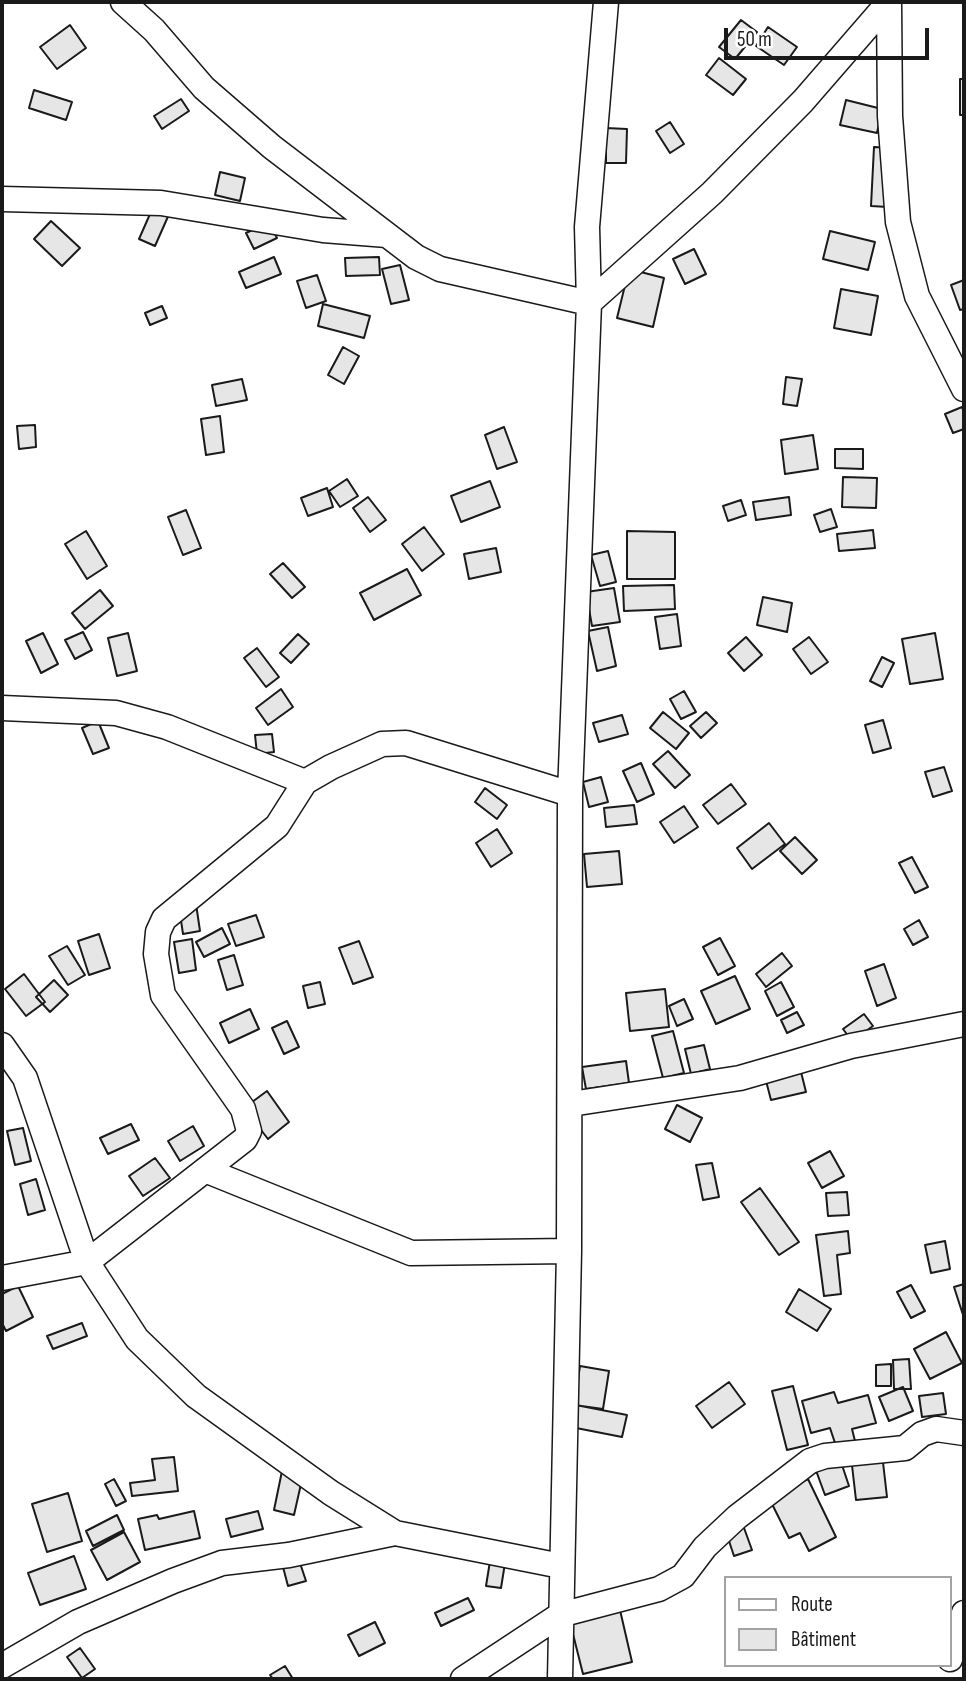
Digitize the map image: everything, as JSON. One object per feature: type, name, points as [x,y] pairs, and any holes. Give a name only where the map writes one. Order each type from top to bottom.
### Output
[{"type":"street","points":[[123,2],[154,30],[214,97],[272,147],[416,257],[440,269],[589,303]]},
{"type":"street","points":[[559,1679],[571,1104],[570,794],[589,303],[587,227],[606,2]]},
{"type":"street","points":[[589,303],[721,184],[803,101],[889,2]]},
{"type":"street","points":[[889,2],[890,116],[898,222],[917,296],[964,389]]},
{"type":"street","points":[[2,199],[161,202],[323,230],[388,236]]},
{"type":"street","points":[[2,708],[116,713],[167,727],[305,782]]},
{"type":"street","points":[[2,1278],[87,1262],[245,1139],[249,1131],[243,1109],[163,995],[156,954],[158,932],[164,919],[277,826],[305,782],[382,744],[405,743],[570,794]]},
{"type":"street","points":[[571,1104],[740,1078],[851,1046],[964,1024]]},
{"type":"street","points":[[2,1045],[25,1078],[87,1262],[137,1339],[197,1396],[331,1493],[395,1533],[561,1566]]},
{"type":"street","points":[[205,1170],[411,1253],[569,1251]]},
{"type":"street","points":[[463,1679],[560,1615],[659,1589],[683,1576],[705,1547],[737,1517],[810,1461],[825,1456],[905,1448],[922,1434],[936,1429],[964,1433]]},
{"type":"street","points":[[2,1667],[78,1622],[222,1563],[289,1555],[395,1533]]},
{"type":"street","points":[[952,1652],[964,1613]]},
{"type":"building","points":[[741,20],[757,32],[735,59],[719,47]]},
{"type":"building","points":[[70,25],[86,48],[57,69],[40,47]]},
{"type":"building","points":[[768,27],[797,47],[784,65],[756,46]]},
{"type":"building","points":[[719,58],[746,79],[733,95],[706,75]]},
{"type":"building","points":[[960,79],[964,79],[964,115],[960,115]]},
{"type":"building","points":[[34,90],[72,102],[66,120],[29,108]]},
{"type":"building","points":[[181,99],[189,111],[162,129],[154,116]]},
{"type":"building","points":[[846,100],[882,109],[877,133],[840,125]]},
{"type":"building","points":[[670,122],[684,144],[670,153],[656,131]]},
{"type":"building","points":[[606,128],[627,129],[626,163],[606,163]]},
{"type":"building","points":[[874,147],[891,148],[888,207],[871,206]]},
{"type":"building","points":[[220,172],[245,178],[240,201],[215,195]]},
{"type":"building","points":[[154,205],[170,212],[155,246],[139,239]]},
{"type":"building","points":[[51,221],[80,248],[62,266],[34,239]]},
{"type":"building","points":[[269,222],[277,238],[254,249],[246,233]]},
{"type":"building","points":[[830,231],[875,242],[868,270],[823,259]]},
{"type":"building","points":[[694,249],[706,274],[685,284],[673,259]]},
{"type":"building","points":[[274,257],[281,274],[246,288],[239,272]]},
{"type":"building","points":[[379,257],[380,275],[346,276],[345,258]]},
{"type":"building","points":[[400,265],[409,300],[391,304],[382,269]]},
{"type":"building","points":[[629,269],[664,278],[653,327],[617,318]]},
{"type":"building","points":[[317,275],[326,301],[306,308],[297,281]]},
{"type":"building","points":[[964,280],[964,309],[960,310],[951,285]]},
{"type":"building","points":[[841,289],[878,296],[871,335],[834,328]]},
{"type":"building","points":[[323,304],[370,316],[364,338],[318,326]]},
{"type":"building","points":[[162,306],[167,318],[150,325],[145,313]]},
{"type":"building","points":[[343,347],[359,356],[344,384],[328,375]]},
{"type":"building","points":[[786,377],[802,379],[797,406],[783,404]]},
{"type":"building","points":[[242,379],[247,400],[216,406],[212,385]]},
{"type":"building","points":[[962,407],[964,429],[953,433],[945,414]]},
{"type":"building","points":[[220,416],[224,452],[206,455],[201,419]]},
{"type":"building","points":[[35,425],[36,447],[19,449],[17,426]]},
{"type":"building","points":[[504,427],[517,462],[497,469],[485,435]]},
{"type":"building","points":[[813,435],[818,469],[785,474],[781,440]]},
{"type":"building","points":[[835,449],[863,449],[863,469],[835,468]]},
{"type":"building","points":[[843,477],[877,478],[876,508],[842,507]]},
{"type":"building","points":[[347,479],[358,496],[340,507],[329,491]]},
{"type":"building","points":[[490,481],[500,507],[461,522],[451,496]]},
{"type":"building","points":[[327,488],[333,507],[308,516],[301,498]]},
{"type":"building","points":[[368,497],[386,520],[370,532],[353,508]]},
{"type":"building","points":[[789,497],[791,515],[756,520],[753,502]]},
{"type":"building","points":[[741,500],[746,515],[728,521],[723,506]]},
{"type":"building","points":[[831,509],[837,527],[820,532],[814,515]]},
{"type":"building","points":[[186,510],[201,548],[183,555],[168,517]]},
{"type":"building","points":[[424,527],[444,554],[422,571],[402,544]]},
{"type":"building","points":[[873,530],[875,548],[839,551],[837,534]]},
{"type":"building","points":[[86,531],[107,566],[87,579],[65,544]]},
{"type":"building","points":[[627,531],[675,532],[675,579],[627,579]]},
{"type":"building","points":[[496,548],[501,572],[469,579],[464,554]]},
{"type":"building","points":[[608,551],[616,582],[600,586],[591,555]]},
{"type":"building","points":[[283,563],[305,587],[292,598],[270,574]]},
{"type":"building","points":[[407,569],[421,595],[374,620],[360,593]]},
{"type":"building","points":[[674,585],[675,609],[624,611],[623,586]]},
{"type":"building","points":[[614,588],[620,622],[592,626],[586,592]]},
{"type":"building","points":[[100,590],[113,606],[85,629],[72,613]]},
{"type":"building","points":[[763,597],[792,603],[787,632],[757,625]]},
{"type":"building","points":[[677,614],[681,646],[660,649],[655,617]]},
{"type":"building","points":[[608,627],[616,666],[597,671],[588,631]]},
{"type":"building","points":[[83,632],[92,650],[75,659],[65,640]]},
{"type":"building","points":[[43,633],[58,664],[41,673],[26,641]]},
{"type":"building","points":[[128,633],[137,671],[117,676],[108,638]]},
{"type":"building","points":[[935,633],[943,679],[910,684],[902,639]]},
{"type":"building","points":[[298,634],[309,644],[291,663],[280,653]]},
{"type":"building","points":[[746,637],[762,655],[744,671],[728,653]]},
{"type":"building","points":[[809,637],[828,662],[811,674],[793,649]]},
{"type":"building","points":[[257,648],[279,677],[266,687],[244,658]]},
{"type":"building","points":[[882,657],[894,663],[882,687],[870,681]]},
{"type":"building","points":[[281,689],[293,707],[268,725],[256,708]]},
{"type":"building","points":[[684,691],[696,712],[681,719],[670,699]]},
{"type":"building","points":[[663,712],[689,733],[676,749],[650,728]]},
{"type":"building","points":[[706,712],[717,723],[701,738],[690,726]]},
{"type":"building","points":[[622,715],[628,734],[599,742],[593,723]]},
{"type":"building","points":[[883,720],[891,748],[873,753],[865,725]]},
{"type":"building","points":[[98,721],[109,748],[93,754],[82,728]]},
{"type":"building","points":[[272,734],[274,752],[257,754],[255,735]]},
{"type":"building","points":[[668,751],[690,775],[675,788],[653,764]]},
{"type":"building","points":[[641,763],[654,794],[637,802],[623,771]]},
{"type":"building","points":[[944,767],[952,791],[933,797],[925,772]]},
{"type":"building","points":[[601,777],[608,802],[589,807],[583,782]]},
{"type":"building","points":[[731,784],[746,804],[718,824],[703,805]]},
{"type":"building","points":[[485,788],[507,805],[497,819],[475,802]]},
{"type":"building","points":[[634,805],[637,824],[606,827],[604,808]]},
{"type":"building","points":[[684,806],[698,827],[674,843],[660,822]]},
{"type":"building","points":[[769,823],[785,844],[752,869],[737,848]]},
{"type":"building","points":[[497,829],[512,853],[491,867],[476,843]]},
{"type":"building","points":[[795,837],[817,860],[802,874],[780,851]]},
{"type":"building","points":[[619,851],[622,884],[587,887],[584,854]]},
{"type":"building","points":[[912,857],[928,887],[915,893],[899,863]]},
{"type":"building","points":[[195,897],[200,931],[183,934],[178,900]]},
{"type":"building","points":[[256,915],[264,937],[236,946],[228,924]]},
{"type":"building","points":[[919,920],[928,937],[913,945],[904,929]]},
{"type":"building","points":[[222,928],[230,944],[204,957],[196,942]]},
{"type":"building","points":[[99,934],[110,968],[89,975],[78,941]]},
{"type":"building","points":[[720,938],[735,966],[718,975],[703,947]]},
{"type":"building","points":[[192,939],[196,970],[179,973],[174,942]]},
{"type":"building","points":[[359,941],[373,977],[353,984],[339,948]]},
{"type":"building","points":[[67,946],[85,975],[68,985],[49,956]]},
{"type":"building","points":[[782,953],[792,966],[766,987],[756,974]]},
{"type":"building","points":[[234,955],[243,985],[227,990],[218,960]]},
{"type":"building","points":[[884,964],[896,998],[877,1006],[865,971]]},
{"type":"building","points":[[24,974],[45,1002],[26,1016],[5,989]]},
{"type":"building","points":[[735,976],[750,1009],[716,1024],[701,991]]},
{"type":"building","points":[[54,980],[68,995],[50,1012],[36,997]]},
{"type":"building","points":[[320,982],[325,1004],[308,1008],[303,986]]},
{"type":"building","points":[[781,982],[794,1007],[777,1016],[765,991]]},
{"type":"building","points":[[665,989],[669,1027],[630,1031],[626,993]]},
{"type":"building","points":[[684,999],[693,1019],[677,1026],[669,1006]]},
{"type":"building","points":[[250,1009],[259,1029],[229,1043],[220,1023]]},
{"type":"building","points":[[797,1012],[804,1025],[787,1033],[781,1020]]},
{"type":"building","points":[[864,1014],[873,1026],[852,1041],[843,1029]]},
{"type":"building","points":[[287,1021],[299,1047],[284,1054],[272,1028]]},
{"type":"building","points":[[673,1031],[684,1073],[663,1078],[652,1036]]},
{"type":"building","points":[[704,1045],[710,1069],[691,1074],[685,1049]]},
{"type":"building","points":[[626,1061],[629,1083],[586,1089],[582,1067]]},
{"type":"building","points":[[800,1068],[806,1092],[771,1100],[765,1077]]},
{"type":"building","points":[[267,1091],[289,1122],[268,1139],[244,1108]]},
{"type":"building","points":[[677,1105],[702,1118],[690,1142],[665,1129]]},
{"type":"building","points":[[131,1124],[139,1140],[108,1154],[100,1138]]},
{"type":"building","points":[[193,1126],[204,1146],[180,1161],[168,1141]]},
{"type":"building","points":[[23,1128],[31,1161],[15,1165],[7,1131]]},
{"type":"building","points":[[830,1151],[844,1176],[822,1188],[808,1163]]},
{"type":"building","points":[[155,1158],[170,1178],[143,1196],[129,1176]]},
{"type":"building","points":[[712,1163],[719,1197],[703,1200],[696,1165]]},
{"type":"building","points":[[36,1179],[45,1210],[28,1215],[20,1184]]},
{"type":"building","points":[[760,1188],[799,1242],[779,1255],[741,1202]]},
{"type":"building","points":[[847,1192],[849,1215],[828,1216],[826,1193]]},
{"type":"building","points":[[848,1231],[850,1253],[837,1255],[841,1294],[824,1296],[816,1235]]},
{"type":"building","points":[[945,1241],[950,1269],[931,1273],[925,1245]]},
{"type":"building","points":[[964,1284],[964,1318],[954,1287]]},
{"type":"building","points":[[911,1285],[925,1311],[911,1318],[897,1292]]},
{"type":"building","points":[[18,1286],[33,1317],[6,1331],[2,1323],[2,1294]]},
{"type":"building","points":[[799,1289],[831,1309],[817,1331],[786,1312]]},
{"type":"building","points":[[82,1323],[87,1336],[53,1349],[47,1336]]},
{"type":"building","points":[[946,1332],[962,1363],[930,1379],[914,1349]]},
{"type":"building","points":[[909,1359],[911,1389],[894,1389],[893,1360]]},
{"type":"building","points":[[891,1364],[891,1386],[876,1386],[876,1365]]},
{"type":"building","points":[[580,1366],[609,1371],[603,1409],[574,1405]]},
{"type":"building","points":[[729,1382],[745,1404],[712,1428],[696,1406]]},
{"type":"building","points":[[793,1386],[808,1445],[787,1450],[772,1391]]},
{"type":"building","points":[[903,1387],[913,1411],[889,1421],[879,1397]]},
{"type":"building","points":[[834,1392],[838,1403],[868,1395],[876,1423],[852,1429],[855,1441],[836,1446],[830,1428],[811,1433],[802,1401]]},
{"type":"building","points":[[943,1393],[946,1414],[922,1417],[919,1396]]},
{"type":"building","points":[[576,1405],[627,1415],[622,1437],[571,1427]]},
{"type":"building","points":[[881,1445],[887,1497],[856,1500],[850,1448]]},
{"type":"building","points":[[839,1456],[849,1486],[825,1495],[814,1465]]},
{"type":"building","points":[[174,1457],[178,1491],[132,1496],[130,1483],[155,1480],[152,1459]]},
{"type":"building","points":[[282,1471],[303,1475],[294,1515],[274,1510]]},
{"type":"building","points":[[114,1479],[126,1501],[116,1506],[105,1484]]},
{"type":"building","points":[[808,1479],[836,1537],[809,1551],[800,1533],[789,1538],[769,1498]]},
{"type":"building","points":[[68,1493],[82,1541],[47,1552],[32,1504]]},
{"type":"building","points":[[194,1511],[200,1538],[145,1550],[138,1519],[157,1515],[159,1519]]},
{"type":"building","points":[[258,1511],[263,1529],[231,1537],[226,1519]]},
{"type":"building","points":[[739,1514],[752,1550],[734,1556],[722,1520]]},
{"type":"building","points":[[117,1515],[124,1530],[93,1546],[86,1531]]},
{"type":"building","points":[[124,1532],[140,1562],[107,1580],[91,1550]]},
{"type":"building","points":[[491,1555],[506,1557],[501,1588],[486,1586]]},
{"type":"building","points":[[74,1556],[86,1589],[40,1605],[28,1573]]},
{"type":"building","points":[[300,1563],[306,1581],[288,1586],[283,1567]]},
{"type":"building","points":[[617,1597],[632,1662],[583,1674],[567,1610]]},
{"type":"building","points":[[468,1598],[474,1610],[441,1626],[435,1613]]},
{"type":"building","points":[[375,1622],[385,1643],[359,1656],[348,1635]]},
{"type":"building","points":[[80,1648],[95,1669],[82,1678],[67,1657]]},
{"type":"building","points":[[285,1666],[293,1679],[273,1679],[270,1675]]}]
